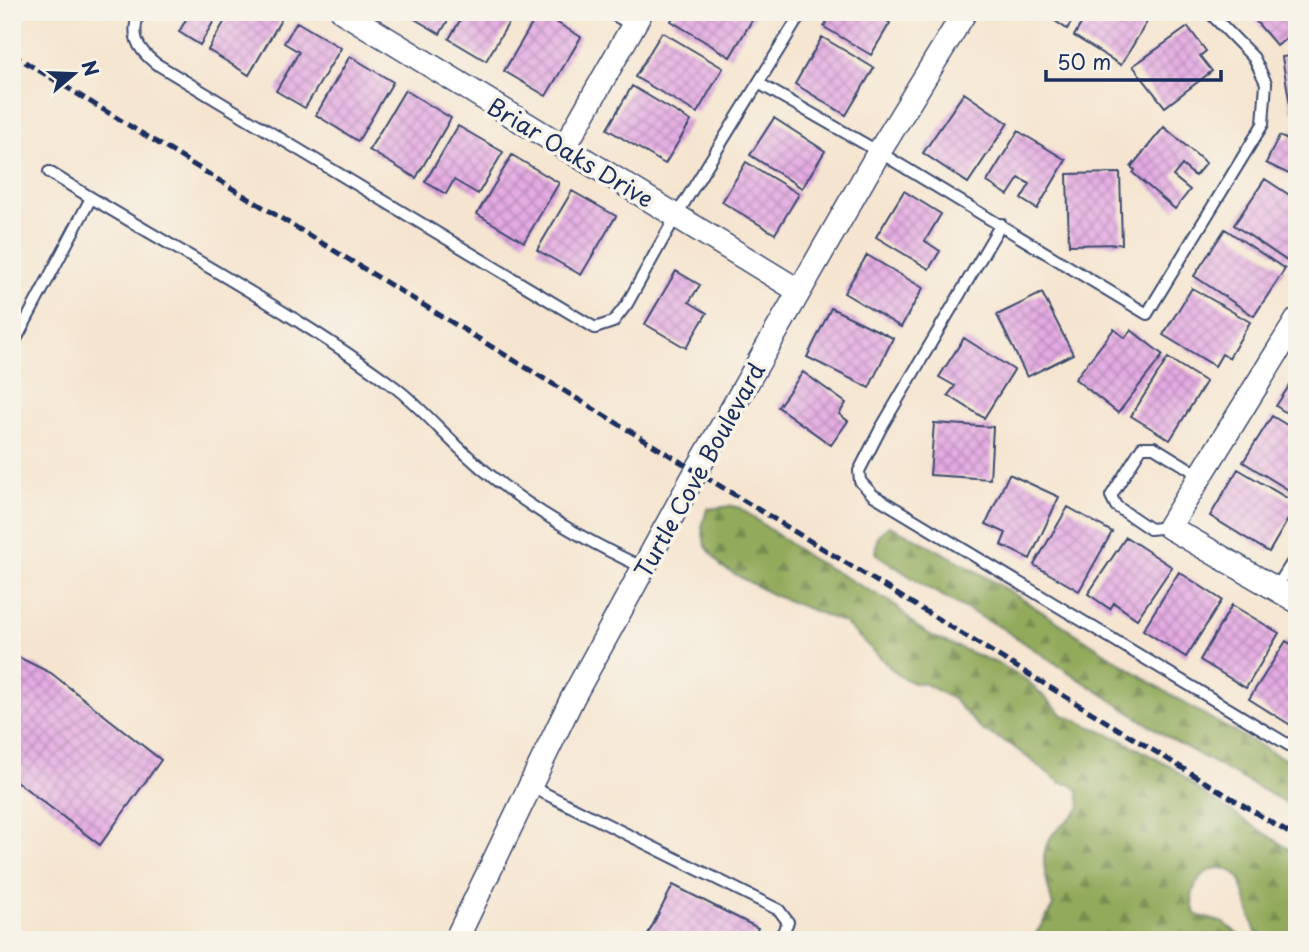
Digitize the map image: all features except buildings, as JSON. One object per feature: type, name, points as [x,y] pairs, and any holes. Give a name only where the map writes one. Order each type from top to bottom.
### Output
[{"type":"street","name":"Briar Oaks Drive","points":[[343,12],[799,291]]},
{"type":"street","name":"Turtle Cove Boulevard","points":[[456,940],[572,699],[799,291],[879,152],[965,12]]},
{"type":"street","points":[[564,148],[637,19]]},
{"type":"street","points":[[1297,320],[1169,527],[1297,601]]},
{"type":"lane","points":[[139,12],[133,33],[140,51],[155,63],[594,328],[613,322],[627,304],[676,216],[760,84],[802,12]]},
{"type":"lane","points":[[609,12],[637,19]]},
{"type":"lane","points":[[760,84],[879,152],[1147,314],[1263,124],[1265,83],[1254,58],[1209,12]]},
{"type":"lane","points":[[48,172],[333,345],[397,389],[470,458],[524,501],[605,550],[644,568]]},
{"type":"lane","points":[[12,347],[91,198]]},
{"type":"lane","points":[[1001,225],[881,428],[859,471],[860,481],[873,495],[1297,750]]},
{"type":"lane","points":[[1169,527],[1150,529],[1116,506],[1111,496],[1142,447],[1154,447],[1201,476]]},
{"type":"lane","points":[[1276,588],[1297,555]]},
{"type":"lane","points":[[530,786],[779,910],[788,922],[779,940]]},
{"type":"green space","points":[[732,506],[740,508],[810,558],[894,604],[917,627],[936,638],[1001,665],[1028,681],[1063,715],[1122,740],[1173,768],[1205,795],[1297,854],[1297,940],[1258,940],[1240,879],[1231,871],[1222,868],[1212,869],[1197,882],[1192,903],[1196,915],[1224,923],[1239,935],[1237,940],[1032,940],[1053,906],[1044,867],[1046,848],[1056,831],[1080,807],[1078,790],[1070,784],[1061,783],[1010,744],[982,730],[953,699],[924,683],[913,683],[898,675],[845,623],[771,594],[722,567],[705,545],[702,527],[707,509]]},
{"type":"green space","points":[[889,526],[1002,586],[1195,709],[1297,766],[1297,809],[1169,738],[1000,627],[926,587],[875,553],[878,535]]},
{"type":"railway","points":[[12,54],[1297,838]]}]
